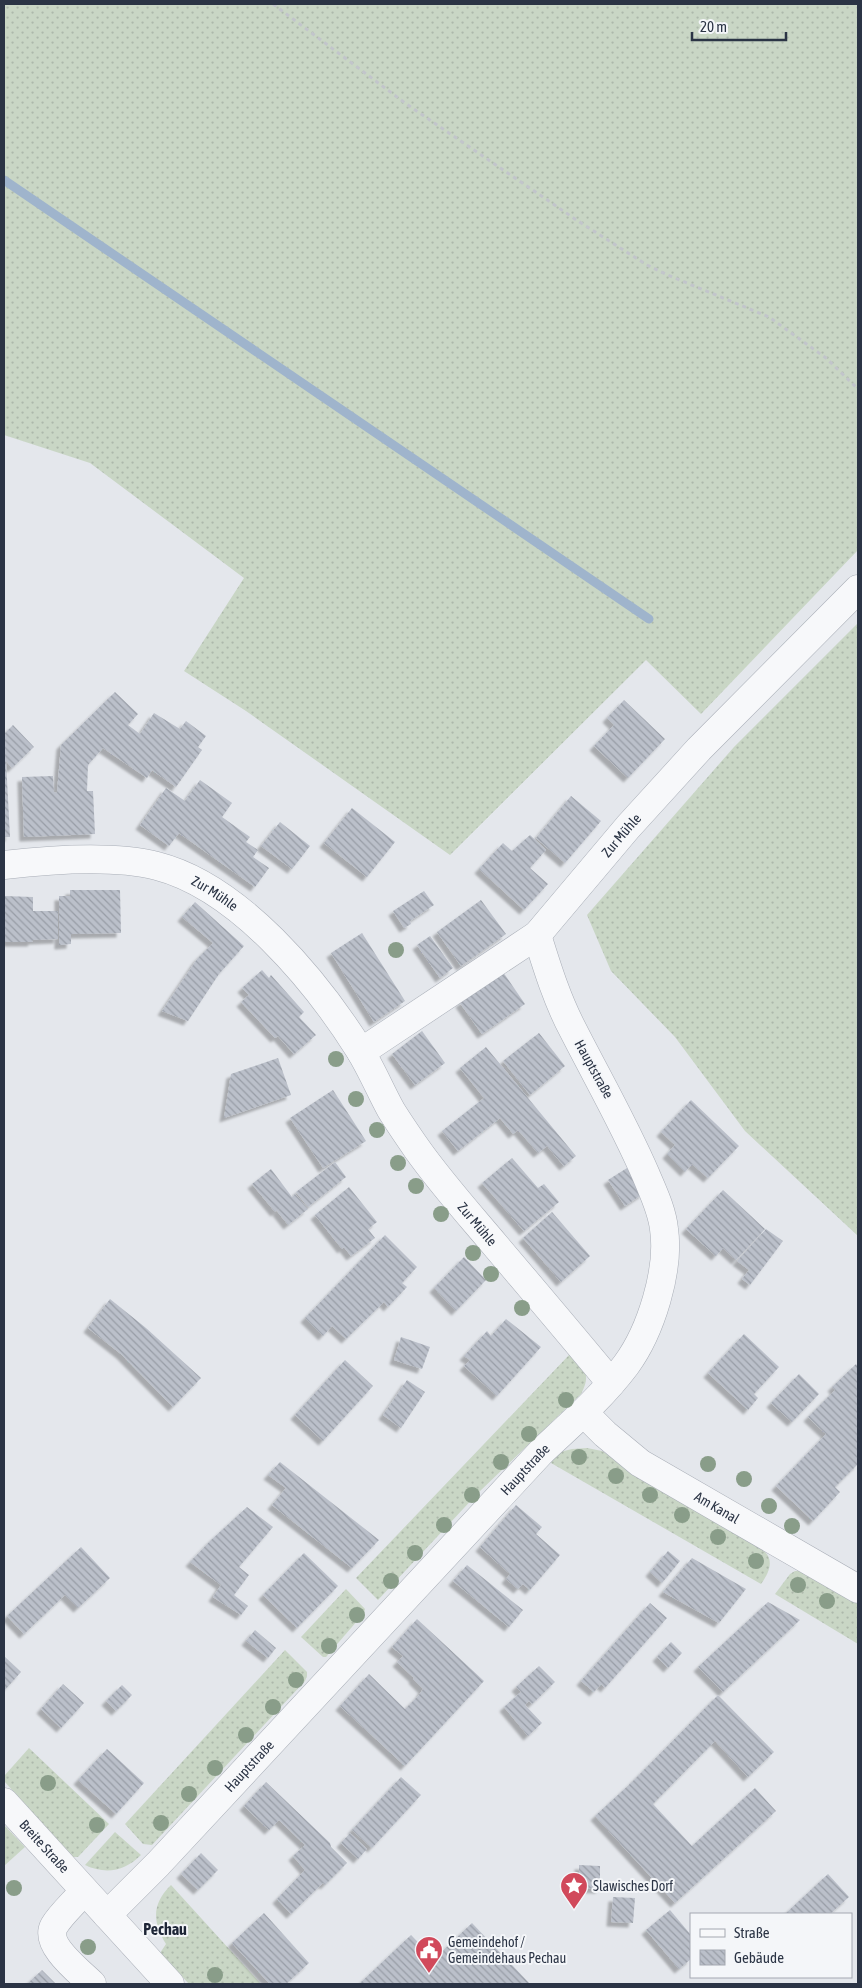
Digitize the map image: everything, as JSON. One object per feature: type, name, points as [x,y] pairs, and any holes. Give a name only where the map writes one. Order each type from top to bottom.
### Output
[{"type":"street","name":"Zur Mühle","points":[[361,1052],[537,934],[628,827],[699,749],[858,589]]},
{"type":"street","name":"Zur Mühle","points":[[4,865],[32,861],[75,860],[138,862],[187,876],[203,885],[240,912],[283,950],[322,995],[361,1052],[392,1112],[418,1150],[611,1383]]},
{"type":"street","name":"Hauptstraße","points":[[107,1916],[158,1864],[542,1451],[584,1413],[611,1383],[634,1353],[650,1319],[663,1269],[666,1241],[664,1230],[652,1192],[625,1127],[561,1006],[537,934]]},
{"type":"street","name":"Am Kanal","points":[[584,1413],[605,1434],[640,1463],[858,1589]]},
{"type":"street","name":"Breite Straße","points":[[4,1802],[107,1916],[163,1982]]},
{"type":"street","points":[[84,1891],[54,1926],[52,1937],[60,1952],[92,1984]]},
{"type":"path","points":[[273,4],[405,103],[578,220],[647,265],[678,280],[769,317],[826,358],[858,389]]},
{"type":"green space","points":[[4,4],[858,4],[858,550],[701,714],[646,660],[450,855],[246,711],[184,671],[244,578],[90,463],[4,435]]},
{"type":"green space","points":[[858,623],[858,1236],[745,1131],[675,1037],[611,971],[587,915],[734,747]]},
{"type":"green space","points":[[570,1354],[585,1371],[586,1381],[581,1394],[478,1493],[378,1600],[356,1578]]},
{"type":"green space","points":[[587,1448],[602,1451],[763,1550],[769,1558],[770,1567],[761,1584],[551,1463],[556,1453]]},
{"type":"green space","points":[[799,1571],[858,1604],[858,1644],[775,1594],[790,1574]]},
{"type":"green space","points":[[346,1589],[365,1609],[364,1613],[326,1657],[323,1657],[301,1637]]},
{"type":"green space","points":[[285,1650],[307,1672],[305,1681],[152,1845],[143,1844],[125,1824]]},
{"type":"green space","points":[[29,1748],[109,1824],[78,1857],[73,1857],[4,1781],[5,1775]]},
{"type":"green space","points":[[4,1825],[25,1847],[4,1866]]},
{"type":"green space","points":[[115,1832],[141,1855],[128,1865],[115,1870],[100,1870],[85,1865]]},
{"type":"green space","points":[[171,1885],[261,1984],[189,1984],[160,1953],[166,1944],[161,1936],[156,1920],[157,1906]]},
{"type":"building","points":[[115,692],[138,714],[128,725],[140,734],[154,713],[180,729],[186,721],[206,736],[198,747],[202,750],[176,787],[152,770],[147,778],[103,748],[88,765],[87,791],[93,791],[95,834],[24,837],[22,777],[53,776],[54,792],[57,793],[61,745]]},
{"type":"building","points":[[624,700],[665,739],[628,778],[594,746],[614,725],[607,718]]},
{"type":"building","points":[[13,725],[34,747],[12,768],[6,761],[10,837],[4,837],[4,734]]},
{"type":"building","points":[[200,780],[232,803],[222,817],[250,837],[246,842],[258,850],[253,857],[269,868],[255,887],[179,833],[169,846],[140,825],[166,788],[185,801]]},
{"type":"building","points":[[571,796],[601,821],[565,863],[536,838]]},
{"type":"building","points":[[352,808],[395,842],[367,877],[324,843]]},
{"type":"building","points":[[280,822],[310,846],[292,869],[261,846]]},
{"type":"building","points":[[530,835],[546,850],[530,868],[548,884],[524,910],[479,869],[503,843],[512,851]]},
{"type":"building","points":[[70,890],[120,890],[121,933],[71,934],[71,944],[59,945],[59,896],[70,896]]},
{"type":"building","points":[[424,891],[434,905],[410,921],[411,924],[404,928],[393,911]]},
{"type":"building","points":[[4,896],[33,897],[33,911],[58,911],[58,939],[33,940],[32,942],[4,942]]},
{"type":"building","points":[[481,900],[506,934],[461,966],[437,932]]},
{"type":"building","points":[[195,902],[244,946],[219,974],[188,1021],[162,1011],[197,959],[213,943],[182,917]]},
{"type":"building","points":[[362,933],[405,1001],[374,1022],[331,953]]},
{"type":"building","points":[[430,936],[453,968],[440,978],[417,945]]},
{"type":"building","points":[[262,970],[269,978],[271,975],[304,1012],[299,1017],[316,1035],[294,1054],[278,1036],[275,1038],[241,1002],[249,995],[242,988]]},
{"type":"building","points":[[503,972],[525,1004],[482,1034],[460,1003]]},
{"type":"building","points":[[422,1031],[445,1063],[415,1085],[392,1054]]},
{"type":"building","points":[[539,1033],[565,1066],[530,1095],[503,1061]]},
{"type":"building","points":[[486,1047],[576,1156],[564,1166],[547,1146],[538,1153],[518,1130],[513,1134],[500,1118],[458,1151],[442,1131],[484,1098],[460,1068]]},
{"type":"building","points":[[278,1058],[291,1095],[224,1118],[231,1074]]},
{"type":"building","points":[[333,1090],[366,1141],[323,1168],[290,1118]]},
{"type":"building","points":[[691,1100],[739,1146],[708,1178],[692,1164],[685,1172],[667,1154],[675,1145],[661,1132]]},
{"type":"building","points":[[512,1158],[538,1188],[544,1184],[559,1202],[524,1231],[482,1183]]},
{"type":"building","points":[[335,1162],[346,1177],[308,1207],[296,1192]]},
{"type":"building","points":[[627,1168],[644,1193],[625,1206],[608,1180]]},
{"type":"building","points":[[271,1169],[292,1197],[295,1194],[308,1209],[288,1225],[277,1211],[283,1206],[275,1212],[252,1184]]},
{"type":"building","points":[[349,1187],[377,1222],[368,1229],[375,1238],[351,1256],[344,1247],[342,1249],[315,1215]]},
{"type":"building","points":[[723,1190],[765,1229],[736,1260],[723,1248],[716,1256],[686,1229]]},
{"type":"building","points":[[552,1212],[590,1256],[561,1282],[523,1238]]},
{"type":"building","points":[[766,1229],[783,1241],[750,1285],[742,1279],[749,1270],[737,1261]]},
{"type":"building","points":[[385,1235],[417,1267],[402,1283],[407,1287],[388,1307],[384,1302],[346,1339],[332,1326],[323,1336],[305,1318]]},
{"type":"building","points":[[464,1257],[486,1280],[456,1311],[434,1288]]},
{"type":"building","points":[[110,1299],[146,1328],[201,1378],[173,1407],[121,1354],[88,1328]]},
{"type":"building","points":[[506,1319],[541,1347],[497,1396],[464,1366],[470,1360],[464,1356],[487,1331],[491,1336]]},
{"type":"building","points":[[744,1334],[779,1367],[754,1394],[758,1398],[748,1410],[708,1373]]},
{"type":"building","points":[[401,1337],[430,1347],[422,1369],[394,1360]]},
{"type":"building","points":[[345,1360],[373,1386],[323,1441],[295,1415]]},
{"type":"building","points":[[856,1364],[858,1367],[858,1466],[835,1487],[840,1492],[813,1521],[776,1486],[826,1434],[808,1417],[835,1390],[832,1387]]},
{"type":"building","points":[[799,1374],[819,1394],[792,1422],[771,1403]]},
{"type":"building","points":[[407,1380],[425,1392],[401,1428],[383,1415]]},
{"type":"building","points":[[280,1462],[379,1540],[352,1568],[272,1505],[286,1488],[268,1475]]},
{"type":"building","points":[[516,1505],[542,1527],[536,1534],[560,1555],[530,1590],[523,1584],[518,1589],[506,1579],[510,1574],[480,1547]]},
{"type":"building","points":[[247,1507],[273,1527],[239,1567],[249,1575],[234,1595],[248,1606],[241,1615],[213,1597],[221,1585],[190,1562]]},
{"type":"building","points":[[81,1547],[110,1578],[78,1608],[65,1595],[24,1634],[7,1616]]},
{"type":"building","points":[[668,1551],[680,1561],[662,1583],[650,1572]]},
{"type":"building","points":[[304,1553],[338,1586],[297,1628],[263,1595]]},
{"type":"building","points":[[692,1558],[746,1589],[719,1623],[663,1592]]},
{"type":"building","points":[[467,1565],[523,1610],[509,1627],[453,1581]]},
{"type":"building","points":[[768,1602],[800,1620],[723,1692],[698,1667]]},
{"type":"building","points":[[650,1603],[667,1618],[605,1688],[601,1684],[594,1692],[581,1681]]},
{"type":"building","points":[[417,1619],[484,1681],[405,1766],[340,1706],[369,1674],[405,1709],[419,1695],[423,1689],[397,1662],[403,1656],[392,1647]]},
{"type":"building","points":[[255,1630],[276,1648],[268,1658],[246,1641]]},
{"type":"building","points":[[671,1642],[682,1653],[668,1668],[657,1657]]},
{"type":"building","points":[[4,1656],[21,1672],[4,1691]]},
{"type":"building","points":[[539,1666],[555,1682],[532,1704],[529,1701],[525,1705],[542,1723],[528,1736],[504,1707],[521,1692],[516,1687]]},
{"type":"building","points":[[63,1684],[84,1703],[61,1728],[41,1709]]},
{"type":"building","points":[[122,1685],[132,1695],[116,1711],[106,1701]]},
{"type":"building","points":[[718,1695],[774,1752],[748,1777],[715,1741],[653,1804],[692,1846],[755,1788],[776,1811],[675,1903],[595,1816],[632,1782]]},
{"type":"building","points":[[107,1749],[144,1783],[116,1814],[78,1780]]},
{"type":"building","points":[[401,1777],[421,1795],[372,1848],[352,1830]]},
{"type":"building","points":[[266,1782],[330,1843],[331,1847],[347,1863],[291,1914],[277,1899],[305,1870],[293,1856],[305,1845],[279,1820],[269,1830],[244,1806]]},
{"type":"building","points":[[350,1833],[367,1849],[358,1859],[341,1843]]},
{"type":"building","points":[[201,1853],[218,1870],[198,1890],[181,1874]]},
{"type":"building","points":[[579,1865],[600,1866],[600,1889],[579,1888]]},
{"type":"building","points":[[828,1874],[849,1897],[831,1913],[786,1913]]},
{"type":"building","points":[[613,1897],[635,1898],[633,1923],[611,1922]]},
{"type":"building","points":[[670,1910],[690,1934],[690,1960],[679,1969],[646,1930]]},
{"type":"building","points":[[264,1913],[309,1963],[286,1984],[270,1984],[232,1943]]},
{"type":"building","points":[[472,1923],[530,1984],[359,1984],[411,1935],[434,1959]]},
{"type":"building","points":[[42,1970],[56,1984],[27,1984]]},
{"type":"waterway","points":[[4,180],[649,619]]},
{"type":"place","name":"Slawisches Dorf","points":[[574,1910]]},
{"type":"place","name":"Gemeindehof / Gemeindehaus Pechau","points":[[429,1974]]},
{"type":"district","name":"Pechau","points":[[165,1929]]}]
